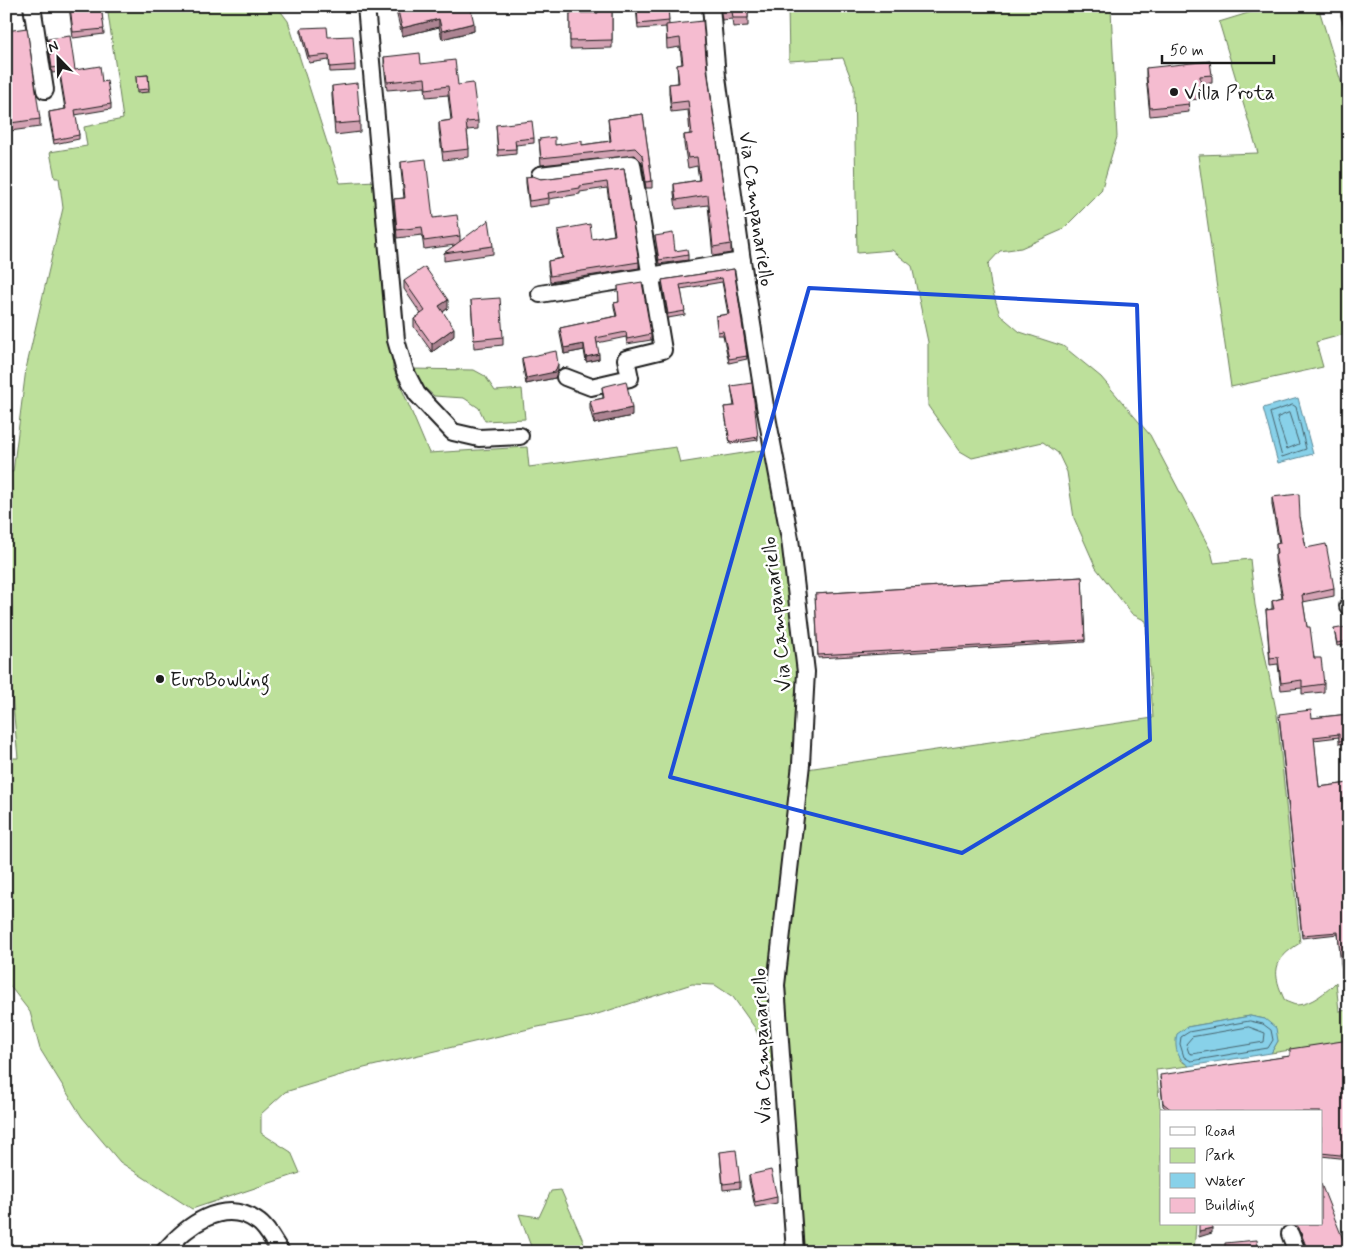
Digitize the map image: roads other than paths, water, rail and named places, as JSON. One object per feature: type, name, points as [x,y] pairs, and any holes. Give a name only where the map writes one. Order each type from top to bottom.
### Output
[{"type":"street","points":[[32,6],[45,90]]},
{"type":"street","points":[[366,6],[396,340],[405,371],[417,394],[453,432],[478,438],[520,436]]},
{"type":"street","name":"Via Campanariello","points":[[711,6],[717,77],[742,261],[765,406],[790,539],[806,672],[801,764],[776,985],[795,1252]]},
{"type":"street","points":[[540,175],[632,164],[649,277],[663,350],[626,359],[630,378],[591,387],[565,377]]},
{"type":"street","points":[[540,294],[742,261]]},
{"type":"street","points":[[164,1252],[177,1236],[194,1223],[220,1212],[239,1212],[259,1222],[281,1252]]},
{"type":"street","points":[[1290,1234],[1297,1252]]},
{"type":"water","points":[[1298,398],[1313,454],[1278,463],[1263,408]]},
{"type":"water","points":[[1250,1016],[1265,1019],[1276,1028],[1278,1041],[1271,1053],[1189,1066],[1179,1056],[1176,1048],[1177,1034],[1187,1027]]},
{"type":"place","name":"Villa Prota","points":[[1174,92]]},
{"type":"place","name":"EuroBowling","points":[[160,679]]}]
